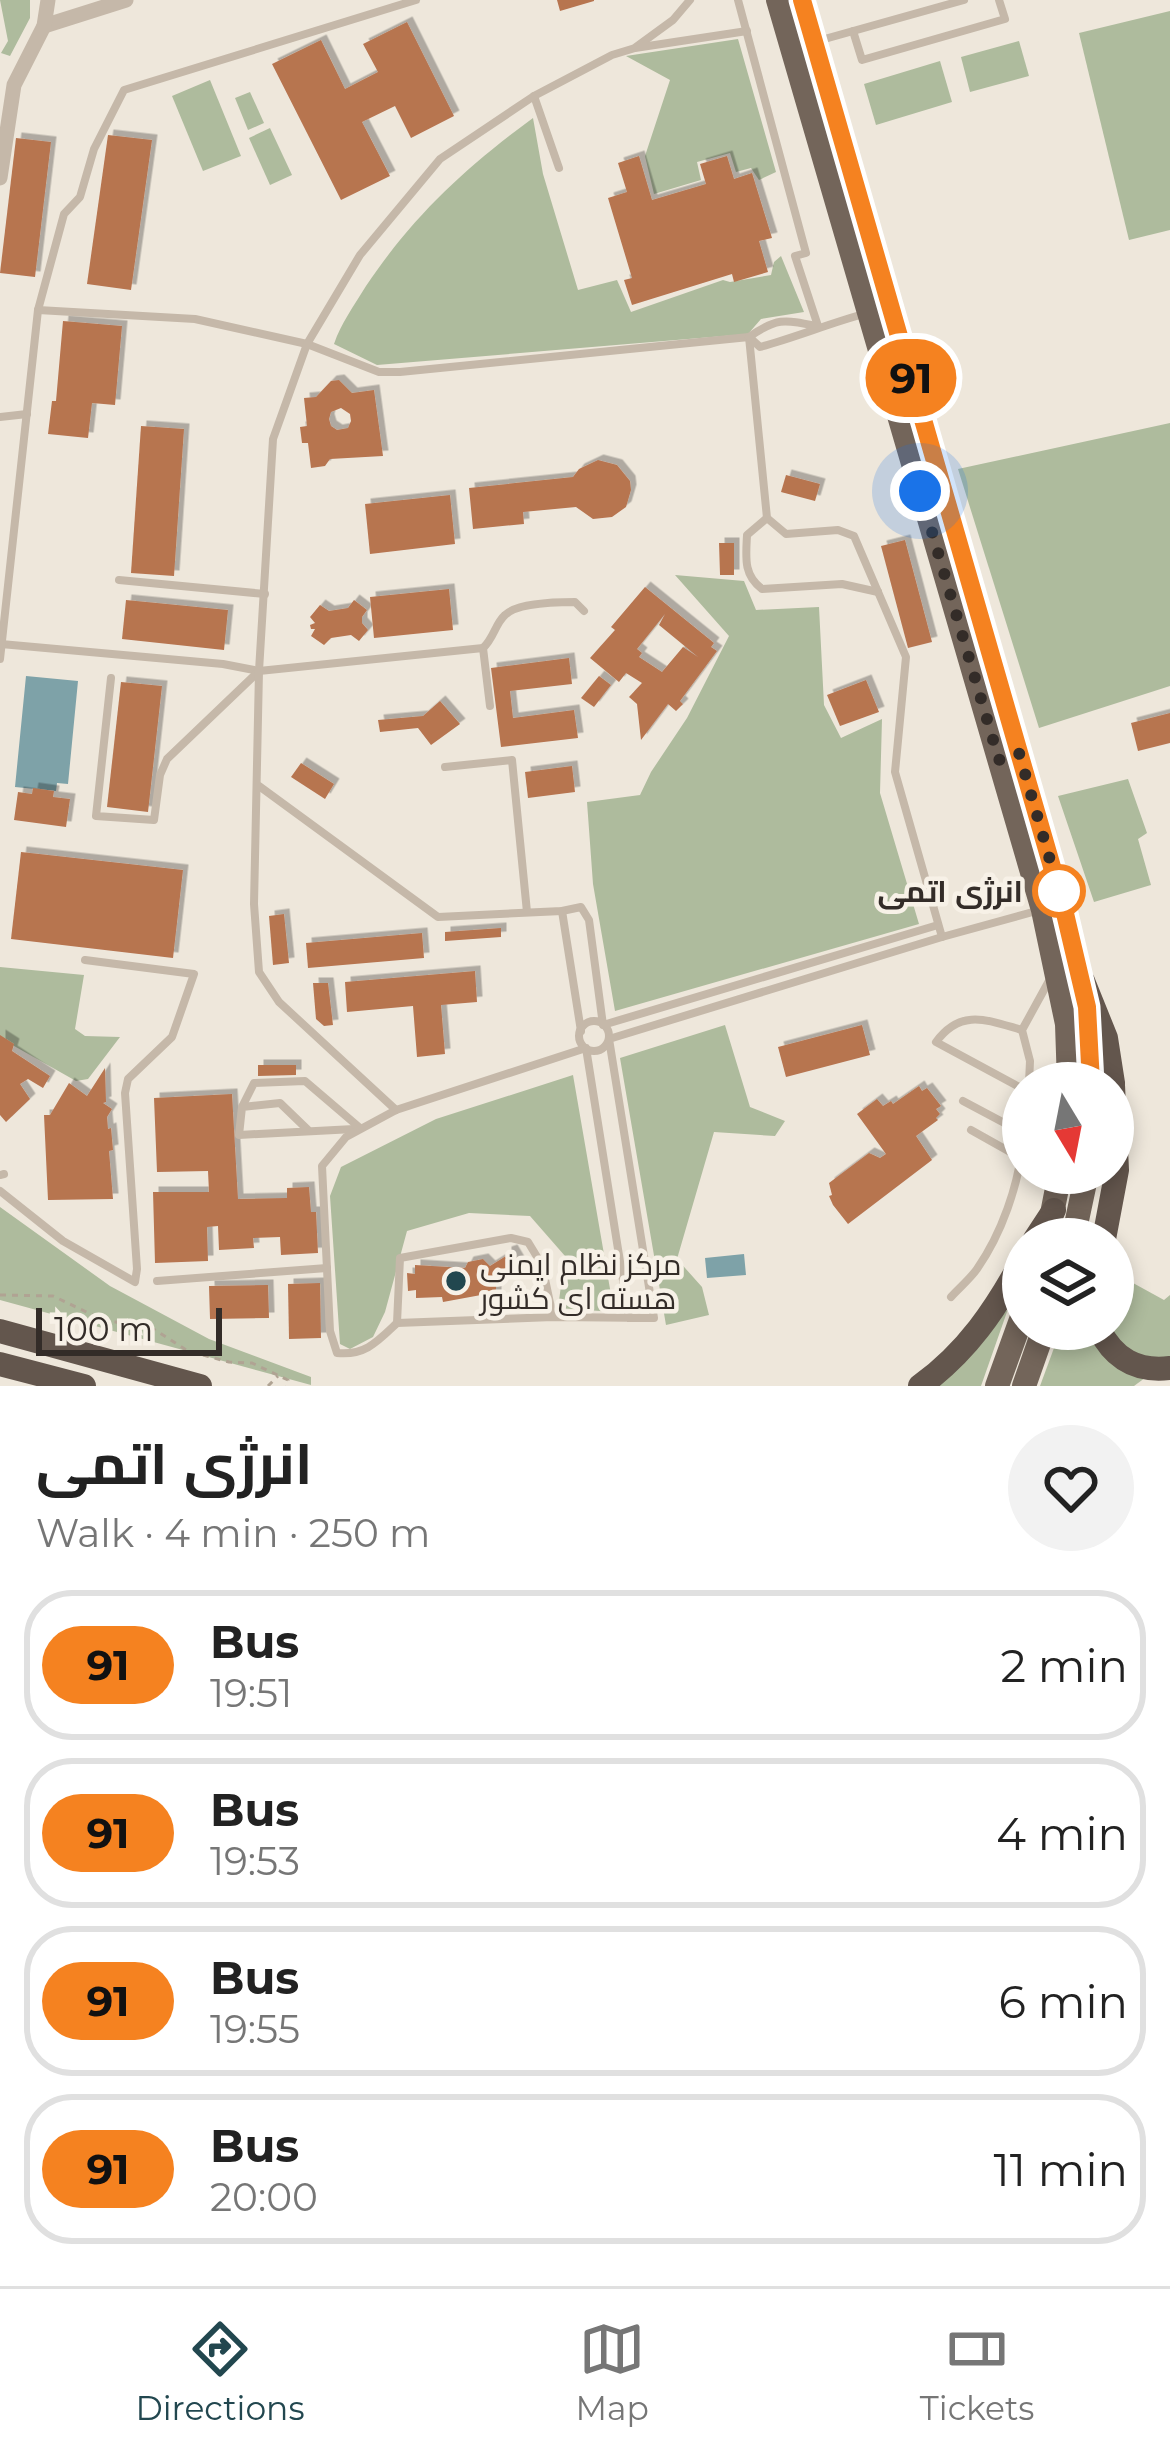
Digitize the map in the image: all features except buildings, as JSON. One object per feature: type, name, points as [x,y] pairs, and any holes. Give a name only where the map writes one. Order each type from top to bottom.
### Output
[{"type":"highway","points":[[1083,981],[1106,1038],[1110,1062]]},
{"type":"highway","points":[[1049,1218],[1054,1210]]},
{"type":"highway","points":[[920,1386],[964,1348],[1002,1298]]},
{"type":"highway","points":[[0,1330],[200,1386]]},
{"type":"highway","points":[[1113,1350],[1127,1363],[1170,1372]]},
{"type":"highway","points":[[0,1364],[84,1386]]},
{"type":"highway","points":[[1154,1386],[1170,1372]]},
{"type":"main road","points":[[778,0],[868,313],[1083,981],[1091,1062]]},
{"type":"main road","points":[[802,0],[1009,756],[1057,968],[1056,1015],[1065,1062]]},
{"type":"main road","points":[[1052,1218],[1057,1194]]},
{"type":"main road","points":[[998,1386],[1010,1350]]},
{"type":"main road","points":[[1024,1386],[1037,1350]]},
{"type":"street","points":[[0,178],[9,76],[44,26],[47,0]]},
{"type":"street","points":[[44,26],[126,0]]},
{"type":"lane","points":[[0,659],[38,310],[64,214],[80,197],[94,149],[124,90],[416,0]]},
{"type":"lane","points":[[635,48],[690,0]]},
{"type":"lane","points":[[738,0],[806,254],[795,256],[818,326]]},
{"type":"lane","points":[[814,42],[964,0]]},
{"type":"lane","points":[[853,31],[862,60],[1005,19],[999,0]]},
{"type":"lane","points":[[396,1110],[278,1002],[260,972],[254,904],[259,670],[273,439],[307,344],[360,256],[440,159],[534,97],[612,55],[746,31]]},
{"type":"lane","points":[[534,97],[559,168]]},
{"type":"lane","points":[[38,310],[195,320],[307,344],[379,372],[400,373],[749,337],[771,322],[790,320],[818,326]]},
{"type":"lane","points":[[749,337],[760,347],[868,313]]},
{"type":"lane","points":[[749,337],[766,518],[786,535],[838,530],[854,536],[906,657],[896,778],[942,937]]},
{"type":"lane","points":[[0,417],[27,414]]},
{"type":"lane","points":[[766,518],[747,535],[746,567],[751,581],[762,590],[842,584],[879,592]]},
{"type":"lane","points":[[119,580],[265,594]]},
{"type":"lane","points":[[1,644],[259,670],[484,648],[493,640],[502,617],[518,608],[575,602],[584,611]]},
{"type":"lane","points":[[484,648],[490,706]]},
{"type":"lane","points":[[111,678],[96,816],[154,820],[167,759],[259,670]]},
{"type":"lane","points":[[445,767],[512,760],[526,912]]},
{"type":"lane","points":[[258,785],[439,916],[581,908],[589,920],[604,1024],[609,1039],[654,1318],[397,1323],[370,1348],[354,1355],[337,1353],[330,1331],[322,1166],[346,1137],[396,1110],[586,1048],[600,1050],[609,1039],[1043,910]]},
{"type":"lane","points":[[562,911],[629,1318]]},
{"type":"lane","points":[[580,1031],[590,1022],[604,1024],[938,925]]},
{"type":"lane","points":[[0,1191],[80,1252],[135,1282],[125,1093],[128,1079],[172,1037],[194,974],[85,960]]},
{"type":"lane","points":[[1030,1062],[1022,1030],[1057,968]]},
{"type":"lane","points":[[776,973],[781,986]]},
{"type":"lane","points":[[1029,1015],[1056,1015]]},
{"type":"lane","points":[[1002,1074],[936,1042],[947,1027],[978,1017],[1022,1030]]},
{"type":"lane","points":[[305,1082],[361,1129],[239,1135],[242,1107],[254,1083],[305,1082]]},
{"type":"lane","points":[[964,1101],[1002,1122]]},
{"type":"lane","points":[[242,1107],[280,1103],[309,1131]]},
{"type":"lane","points":[[971,1130],[1002,1146]]},
{"type":"lane","points":[[951,1297],[977,1268],[1012,1194]]},
{"type":"lane","points":[[397,1323],[400,1258],[511,1238],[528,1242],[538,1257],[553,1317]]},
{"type":"lane","points":[[157,1281],[327,1268]]},
{"type":"path","points":[[0,1294],[53,1296],[101,1319],[155,1330],[188,1351],[252,1363],[287,1383]]},
{"type":"path","points":[[268,1386],[280,1375]]},
{"type":"green space","points":[[0,0],[30,0],[30,18],[10,56],[1,53],[8,41]]},
{"type":"green space","points":[[1170,11],[1170,230],[1129,240],[1079,33]]},
{"type":"green space","points":[[738,39],[776,172],[759,180],[751,168],[736,172],[730,153],[697,162],[701,180],[654,194],[645,156],[670,80],[626,56]]},
{"type":"green space","points":[[1019,41],[1029,76],[970,92],[961,57]]},
{"type":"green space","points":[[940,61],[952,102],[876,125],[864,84]]},
{"type":"green space","points":[[210,80],[241,156],[203,171],[172,96]]},
{"type":"green space","points":[[250,92],[264,123],[248,130],[235,98]]},
{"type":"green space","points":[[533,118],[543,174],[578,290],[617,280],[631,312],[723,280],[771,275],[781,256],[804,312],[761,319],[748,334],[377,365],[334,344],[366,286],[422,215],[463,174]]},
{"type":"green space","points":[[270,128],[292,175],[270,185],[249,138]]},
{"type":"green space","points":[[1170,423],[1170,686],[1039,728],[958,469]]},
{"type":"green space","points":[[675,575],[744,581],[756,610],[819,607],[824,705],[841,738],[882,719],[880,793],[919,924],[615,1011],[593,884],[587,802],[640,795],[729,636]]},
{"type":"green space","points":[[1128,779],[1147,833],[1138,839],[1151,885],[1094,902],[1058,796]]},
{"type":"green space","points":[[0,967],[84,975],[75,1029],[85,1036],[120,1037],[88,1079],[76,1081],[0,1038]]},
{"type":"green space","points":[[725,1025],[750,1107],[785,1121],[775,1136],[714,1132],[677,1259],[702,1287],[709,1315],[666,1325],[620,1058]]},
{"type":"green space","points":[[573,1075],[614,1312],[558,1308],[565,1256],[530,1216],[469,1213],[407,1231],[385,1312],[373,1337],[350,1349],[340,1344],[330,1196],[341,1167],[436,1119]]},
{"type":"green space","points":[[0,1207],[110,1286],[209,1339],[311,1377],[311,1385],[0,1300]]},
{"type":"green space","points":[[1134,1284],[1164,1300],[1170,1295],[1170,1361],[1137,1361],[1126,1350],[1134,1350]]},
{"type":"green space","points":[[1002,1316],[981,1386],[929,1386],[968,1354]]},
{"type":"green space","points":[[1053,1350],[1123,1350],[1153,1372],[1134,1386],[1040,1386]]},
{"type":"water","points":[[26,676],[78,681],[68,784],[57,783],[56,791],[15,787]]},
{"type":"water","points":[[744,1254],[746,1275],[707,1278],[705,1258]]},
{"type":"bus line","name":"91","points":[[802,0],[1063,905],[1083,981],[1091,1062]]},
{"type":"place","name":"انرژی اتمی","points":[[1059,891]]},
{"type":"place","name":"مرکز نظام ایمنی هسته ای کشور","points":[[456,1281]]},
{"type":"route","points":[[920,491],[999,760],[1019,753],[1063,905],[1059,891]]}]
